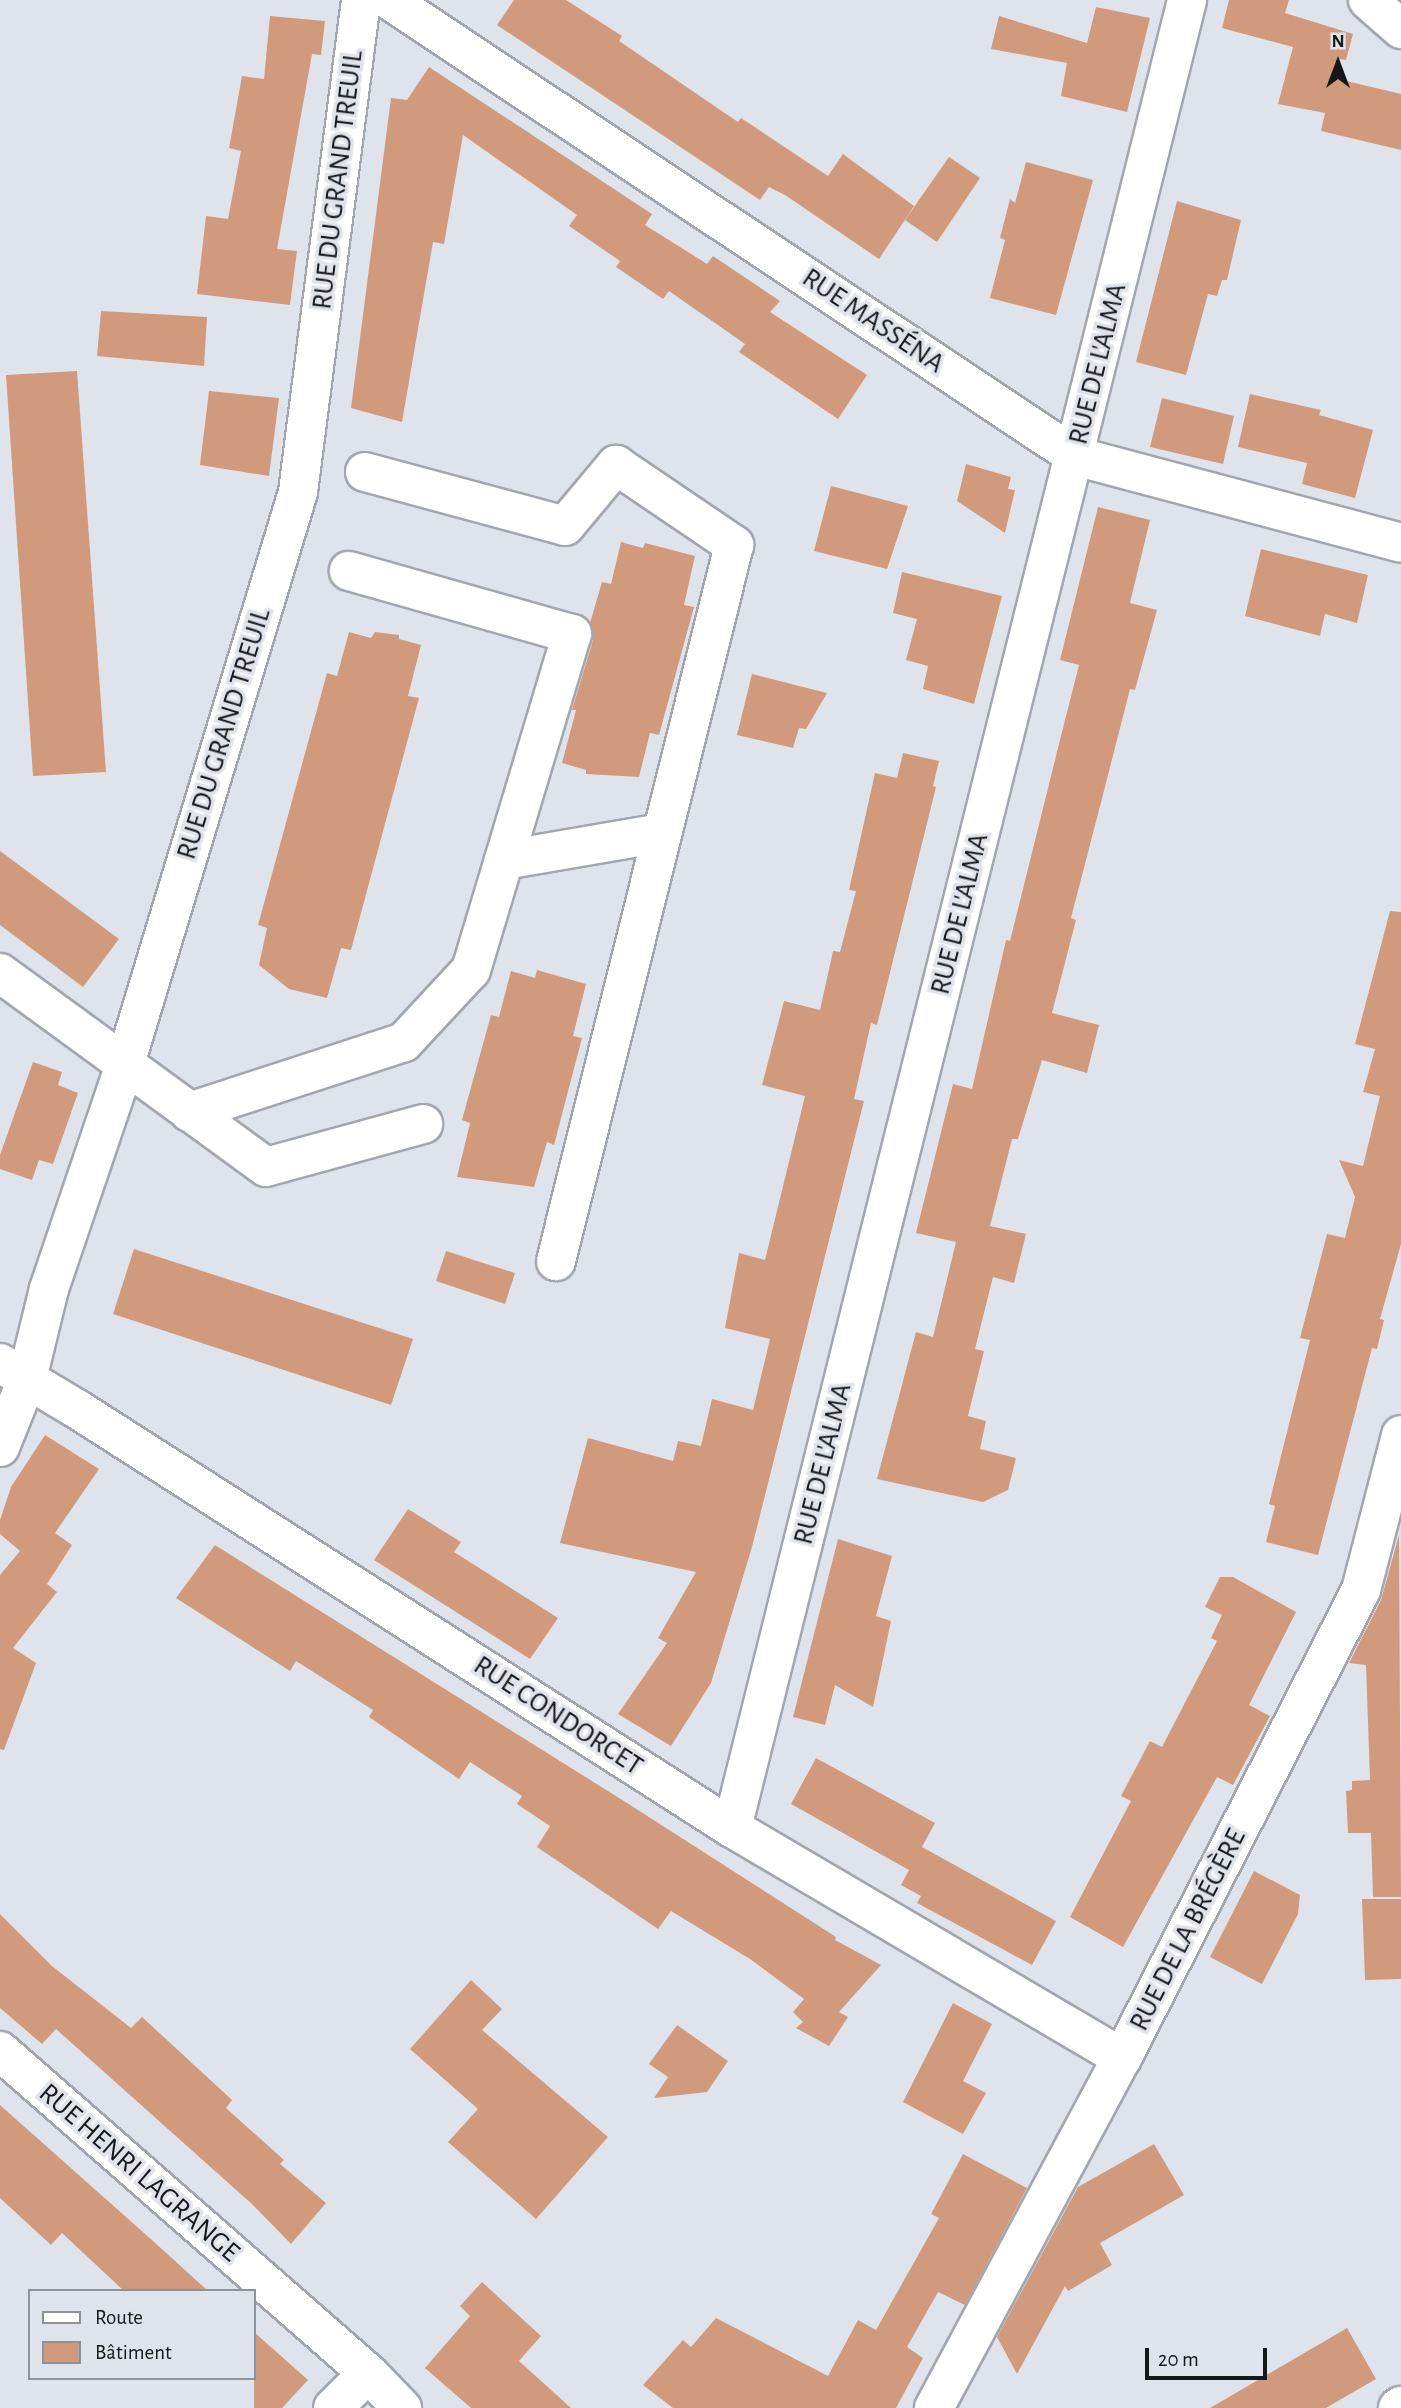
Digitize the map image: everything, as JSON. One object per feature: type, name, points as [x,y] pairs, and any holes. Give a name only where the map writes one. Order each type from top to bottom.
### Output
[{"type":"street","name":"RUE DU GRAND TREUIL","points":[[0,1447],[13,1371],[48,1289],[125,1064],[298,492],[361,0]]},
{"type":"street","name":"RUE MASSÉNA","points":[[389,0],[1075,456],[1401,543]]},
{"type":"street","name":"RUE DE L'ALMA","points":[[732,1828],[1187,0]]},
{"type":"street","points":[[1368,0],[1401,29]]},
{"type":"street","points":[[365,472],[565,526],[616,466],[734,545],[556,1261]]},
{"type":"street","points":[[189,1112],[404,1042],[471,970],[572,635],[349,571]]},
{"type":"street","points":[[504,860],[662,833]]},
{"type":"street","points":[[0,973],[266,1167],[423,1124]]},
{"type":"street","name":"RUE CONDORCET","points":[[13,1371],[732,1828],[1122,2058]]},
{"type":"street","name":"RUE DE LA BRÉGÈRE","points":[[934,2408],[1122,2058],[1361,1590],[1393,1507],[1401,1436]]},
{"type":"street","name":"RUE HENRI LAGRANGE","points":[[0,2051],[368,2373],[402,2408]]},
{"type":"street","points":[[333,2408],[368,2373]]},
{"type":"building","points":[[514,0],[566,0],[622,36],[619,41],[738,122],[741,118],[828,176],[843,154],[914,206],[879,259],[769,187],[760,200],[497,25]]},
{"type":"building","points":[[1229,0],[1289,0],[1285,13],[1353,34],[1346,60],[1340,59],[1334,78],[1401,94],[1401,150],[1321,131],[1325,113],[1278,104],[1293,47],[1222,28]]},
{"type":"building","points":[[1096,7],[1150,18],[1127,112],[1061,96],[1067,63],[991,49],[999,16],[1087,43]]},
{"type":"building","points":[[270,16],[325,21],[321,55],[312,54],[277,249],[297,251],[290,305],[197,294],[206,216],[228,219],[241,151],[229,148],[242,76],[264,79]]},
{"type":"building","points":[[429,67],[652,214],[645,225],[707,264],[713,256],[780,301],[770,312],[867,375],[838,419],[739,352],[745,344],[669,291],[663,299],[616,267],[620,261],[569,226],[577,215],[463,135],[444,244],[433,242],[402,422],[351,408],[391,98],[407,100]]},
{"type":"building","points":[[949,157],[980,178],[937,242],[905,220]]},
{"type":"building","points":[[1026,162],[1093,180],[1056,315],[990,298],[1005,240],[1000,238],[1010,199],[1015,203]]},
{"type":"building","points":[[1177,201],[1241,220],[1227,280],[1222,280],[1217,296],[1208,294],[1186,375],[1136,362]]},
{"type":"building","points":[[101,311],[207,317],[204,366],[97,356]]},
{"type":"building","points":[[77,371],[106,772],[33,776],[6,375]]},
{"type":"building","points":[[209,391],[279,398],[269,476],[200,465]]},
{"type":"building","points":[[1250,394],[1321,410],[1319,415],[1373,430],[1355,498],[1302,484],[1307,463],[1238,447]]},
{"type":"building","points":[[1162,398],[1234,416],[1223,464],[1150,447]]},
{"type":"building","points":[[966,464],[1011,477],[1008,489],[1015,490],[1005,533],[957,501]]},
{"type":"building","points":[[831,486],[908,506],[887,569],[814,551]]},
{"type":"building","points":[[1098,507],[1150,520],[1130,603],[1157,610],[1135,690],[1130,689],[1071,918],[1076,920],[1052,1013],[1099,1025],[1087,1073],[1042,1060],[1018,1139],[1012,1139],[990,1226],[1026,1234],[1014,1283],[993,1277],[975,1349],[984,1351],[968,1416],[986,1421],[980,1449],[1016,1458],[1008,1490],[983,1502],[877,1479],[916,1332],[933,1337],[956,1242],[916,1233],[953,1084],[972,1089],[1006,940],[1010,941],[1079,665],[1060,660]]},
{"type":"building","points":[[621,542],[643,548],[645,543],[695,556],[684,605],[694,607],[659,735],[650,733],[639,777],[586,774],[586,770],[562,763],[576,710],[572,710],[593,640],[590,623],[602,582],[611,584]]},
{"type":"building","points":[[1261,549],[1368,575],[1357,623],[1325,614],[1320,636],[1245,616]]},
{"type":"building","points":[[902,572],[1002,596],[974,704],[923,689],[928,666],[906,660],[917,619],[893,613]]},
{"type":"building","points":[[349,632],[371,638],[375,632],[399,635],[399,639],[421,645],[408,696],[419,698],[351,950],[341,948],[327,998],[289,989],[259,965],[267,928],[258,925],[327,673],[337,676]]},
{"type":"building","points":[[752,674],[827,693],[806,729],[799,728],[793,748],[737,735]]},
{"type":"building","points":[[903,753],[939,761],[933,786],[936,787],[877,1025],[871,1023],[854,1099],[864,1101],[752,1547],[711,1683],[671,1746],[618,1714],[667,1643],[658,1638],[696,1572],[560,1543],[588,1438],[673,1461],[678,1441],[701,1446],[712,1399],[753,1410],[770,1339],[725,1328],[739,1253],[765,1260],[805,1096],[762,1085],[784,1001],[820,1010],[833,951],[840,952],[856,891],[849,890],[875,773],[897,778]]},
{"type":"building","points":[[0,851],[119,939],[83,987],[0,925]]},
{"type":"building","points":[[1390,911],[1401,912],[1401,1244],[1380,1319],[1384,1320],[1377,1349],[1372,1348],[1318,1555],[1266,1542],[1275,1506],[1269,1504],[1310,1340],[1300,1338],[1327,1234],[1345,1238],[1355,1197],[1339,1160],[1363,1166],[1380,1096],[1363,1092],[1375,1049],[1355,1044]]},
{"type":"building","points":[[537,970],[586,984],[573,1036],[582,1038],[554,1145],[547,1142],[534,1187],[457,1177],[470,1123],[462,1120],[491,1015],[499,1017],[511,971],[535,978]]},
{"type":"building","points":[[33,1062],[62,1072],[58,1085],[78,1093],[53,1164],[39,1160],[32,1180],[0,1169],[0,1155]]},
{"type":"building","points":[[134,1249],[413,1339],[391,1405],[113,1314]]},
{"type":"building","points":[[446,1251],[515,1273],[505,1304],[436,1281]]},
{"type":"building","points":[[45,1435],[99,1469],[55,1533],[72,1545],[47,1584],[57,1592],[13,1648],[36,1663],[4,1750],[0,1749],[0,1575],[20,1551],[0,1534],[0,1520],[11,1487]]},
{"type":"building","points":[[408,1509],[461,1542],[454,1552],[558,1618],[530,1659],[374,1560]]},
{"type":"building","points":[[1399,1535],[1401,1897],[1373,1897],[1371,1833],[1348,1833],[1346,1791],[1352,1790],[1352,1781],[1370,1780],[1366,1665],[1349,1663],[1381,1600]]},
{"type":"building","points":[[838,1539],[892,1556],[876,1616],[891,1621],[873,1707],[835,1685],[825,1725],[793,1717]]},
{"type":"building","points":[[215,1545],[627,1803],[836,1937],[835,1940],[881,1965],[839,2012],[848,2017],[829,2046],[796,2028],[803,2022],[793,2012],[804,1999],[750,1959],[671,1911],[658,1929],[537,1847],[550,1826],[517,1804],[522,1796],[470,1762],[459,1779],[369,1717],[373,1710],[296,1661],[290,1671],[176,1598]]},
{"type":"building","points":[[1220,1577],[1233,1577],[1296,1612],[1249,1705],[1270,1716],[1233,1785],[1217,1777],[1123,1947],[1070,1917],[1131,1801],[1121,1796],[1150,1741],[1162,1747],[1217,1641],[1211,1638],[1222,1615],[1205,1607]]},
{"type":"building","points":[[816,1758],[935,1823],[922,1847],[1056,1921],[1032,1965],[917,1903],[921,1896],[901,1885],[909,1870],[791,1804]]},
{"type":"building","points":[[1254,1871],[1300,1895],[1298,1914],[1262,1984],[1210,1957]]},
{"type":"building","points":[[1362,1899],[1401,1899],[1401,1979],[1365,1980]]},
{"type":"building","points":[[0,1914],[52,1966],[131,2028],[142,2017],[232,2100],[226,2108],[284,2160],[280,2164],[326,2203],[291,2244],[253,2205],[56,2029],[42,2044],[0,2008]]},
{"type":"building","points":[[471,1980],[502,2009],[482,2030],[608,2137],[536,2219],[448,2142],[478,2109],[410,2049]]},
{"type":"building","points":[[953,2003],[992,2024],[963,2081],[986,2093],[963,2134],[903,2102]]},
{"type":"building","points":[[677,2025],[728,2061],[707,2092],[654,2098],[668,2077],[649,2064]]},
{"type":"building","points":[[0,2105],[206,2289],[122,2289],[62,2233],[51,2245],[0,2198]]},
{"type":"building","points":[[1154,2144],[1184,2195],[1100,2243],[1112,2265],[1068,2291],[1065,2286],[1017,2374],[997,2337],[1078,2187]]},
{"type":"building","points":[[963,2154],[1027,2188],[965,2305],[938,2292],[907,2347],[923,2358],[896,2408],[673,2408],[643,2385],[683,2340],[691,2347],[716,2318],[828,2376],[858,2320],[876,2330],[939,2218],[931,2214]]},
{"type":"building","points":[[482,2282],[541,2336],[519,2361],[571,2408],[471,2408],[425,2368],[470,2316],[460,2306]]},
{"type":"building","points":[[1347,2328],[1376,2379],[1326,2408],[1210,2408]]},
{"type":"building","points":[[256,2334],[308,2380],[282,2408],[254,2408]]}]
